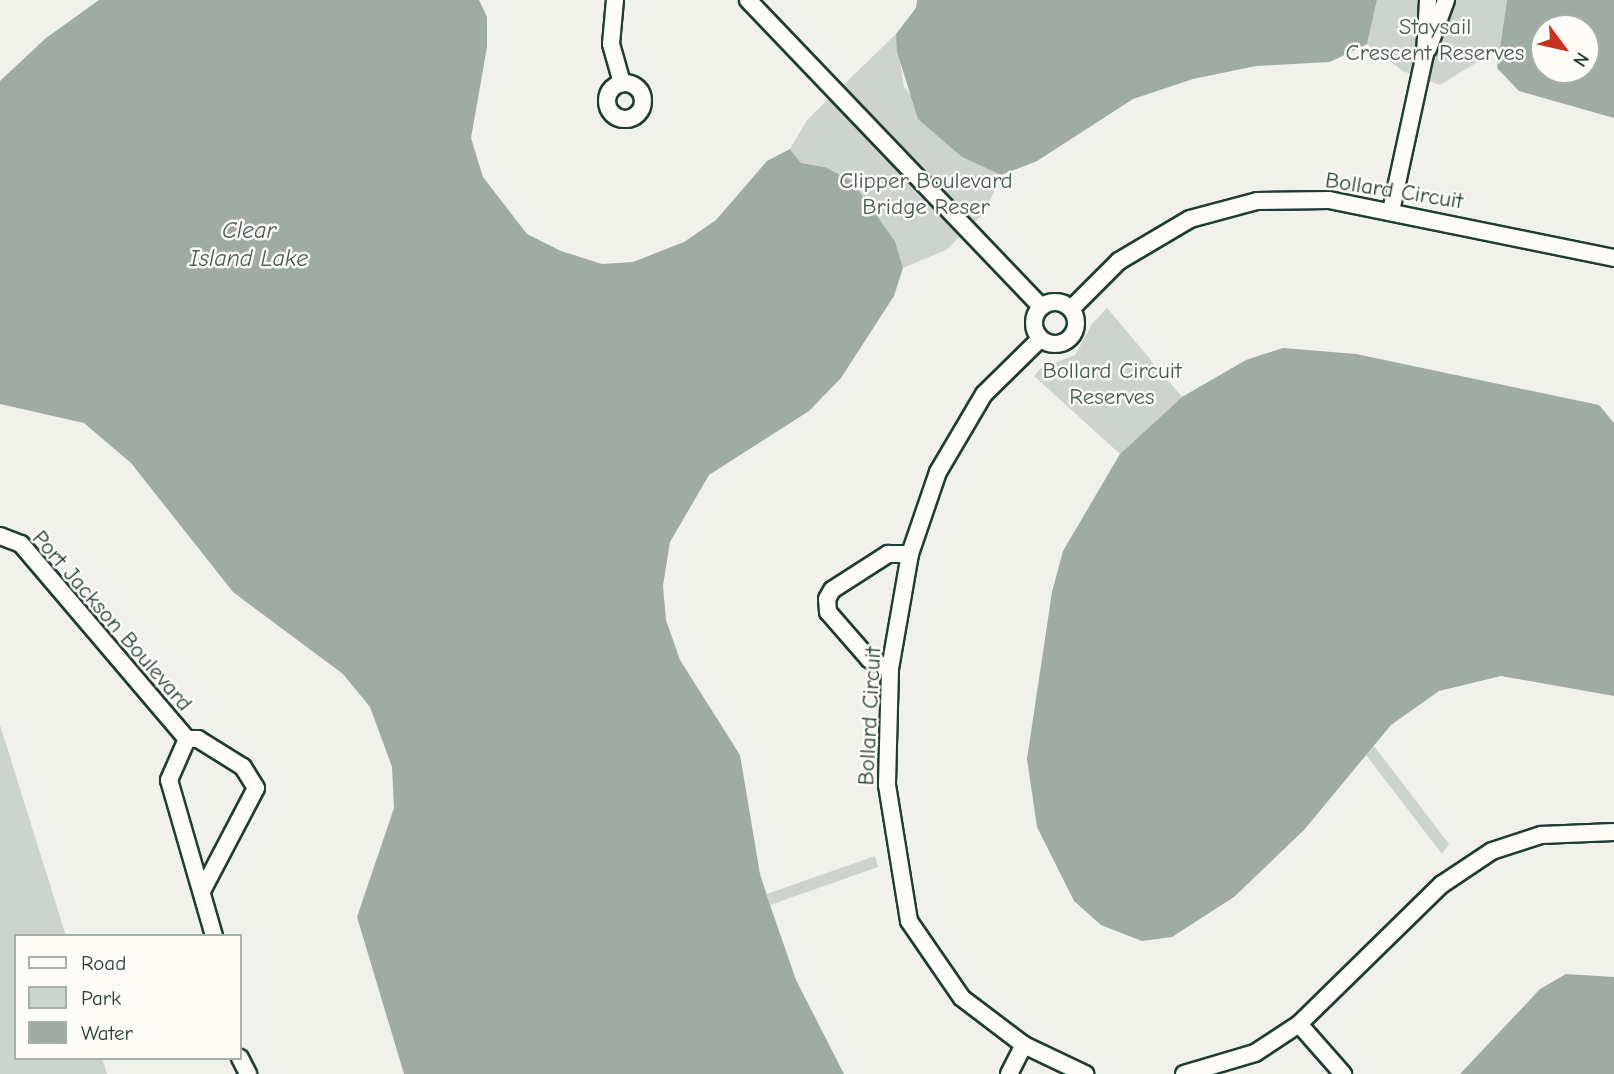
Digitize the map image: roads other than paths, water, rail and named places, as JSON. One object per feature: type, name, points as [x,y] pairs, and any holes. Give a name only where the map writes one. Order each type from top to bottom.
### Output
[{"type":"street","points":[[615,0],[611,44],[622,83]]},
{"type":"street","points":[[748,0],[1041,307]]},
{"type":"street","points":[[1425,54],[1428,0]]},
{"type":"street","points":[[1391,211],[1425,54],[1446,0]]},
{"type":"street","name":"Bollard Circuit","points":[[1071,309],[1119,261],[1190,219],[1257,201],[1329,200],[1614,258]]},
{"type":"street","points":[[1059,302],[1071,309],[1076,327],[1070,338],[1052,344],[1040,339],[1034,319],[1041,307],[1059,302]]},
{"type":"street","name":"Bollard Circuit","points":[[1040,339],[984,394],[938,472],[910,554],[890,669],[887,785],[909,921],[962,998],[1024,1045],[1085,1074]]},
{"type":"street","name":"Port Jackson Boulevard","points":[[0,536],[21,544],[187,740],[198,740],[243,767],[256,788],[202,891]]},
{"type":"street","points":[[890,669],[869,659],[828,612],[827,599],[832,590],[888,554],[910,554]]},
{"type":"street","name":"Port Jackson Boulevard","points":[[187,740],[169,780],[213,934]]},
{"type":"street","points":[[1184,1074],[1255,1053],[1299,1024],[1441,885],[1492,850],[1541,835],[1614,832]]},
{"type":"street","points":[[1299,1024],[1343,1074]]},
{"type":"street","points":[[1009,1074],[1024,1045]]},
{"type":"water","name":"Clear Island Lake","points":[[99,0],[479,0],[487,17],[487,47],[471,138],[483,177],[527,234],[561,251],[602,264],[633,262],[684,242],[716,220],[767,161],[790,149],[801,163],[825,167],[852,181],[895,241],[903,268],[894,296],[841,378],[809,411],[709,475],[670,542],[663,586],[666,620],[680,660],[740,755],[760,874],[770,905],[796,980],[844,1074],[404,1074],[357,917],[394,808],[392,767],[370,707],[343,674],[233,592],[131,463],[84,423],[0,404],[0,81],[46,38]]},
{"type":"water","points":[[917,0],[1377,0],[1367,44],[1330,62],[1256,66],[1193,79],[1133,99],[1037,161],[1001,175],[962,157],[918,119],[897,52],[896,34],[916,8]]},
{"type":"water","points":[[1507,0],[1614,0],[1614,118],[1519,91],[1497,68]]},
{"type":"water","points":[[1283,348],[1356,354],[1599,405],[1614,423],[1614,696],[1501,676],[1439,691],[1391,725],[1304,830],[1234,897],[1172,937],[1142,941],[1101,925],[1074,901],[1037,827],[1027,759],[1052,592],[1063,551],[1120,454],[1182,397],[1246,360]]},
{"type":"water","points":[[1566,974],[1614,977],[1614,1074],[1460,1074],[1540,989]]},
{"type":"park label","name":"Staysail Crescent Reserves","points":[[1435,40]]},
{"type":"park label","name":"Clipper Boulevard Bridge Reser","points":[[926,194]]},
{"type":"park label","name":"Bollard Circuit Reserves","points":[[1112,384]]}]
